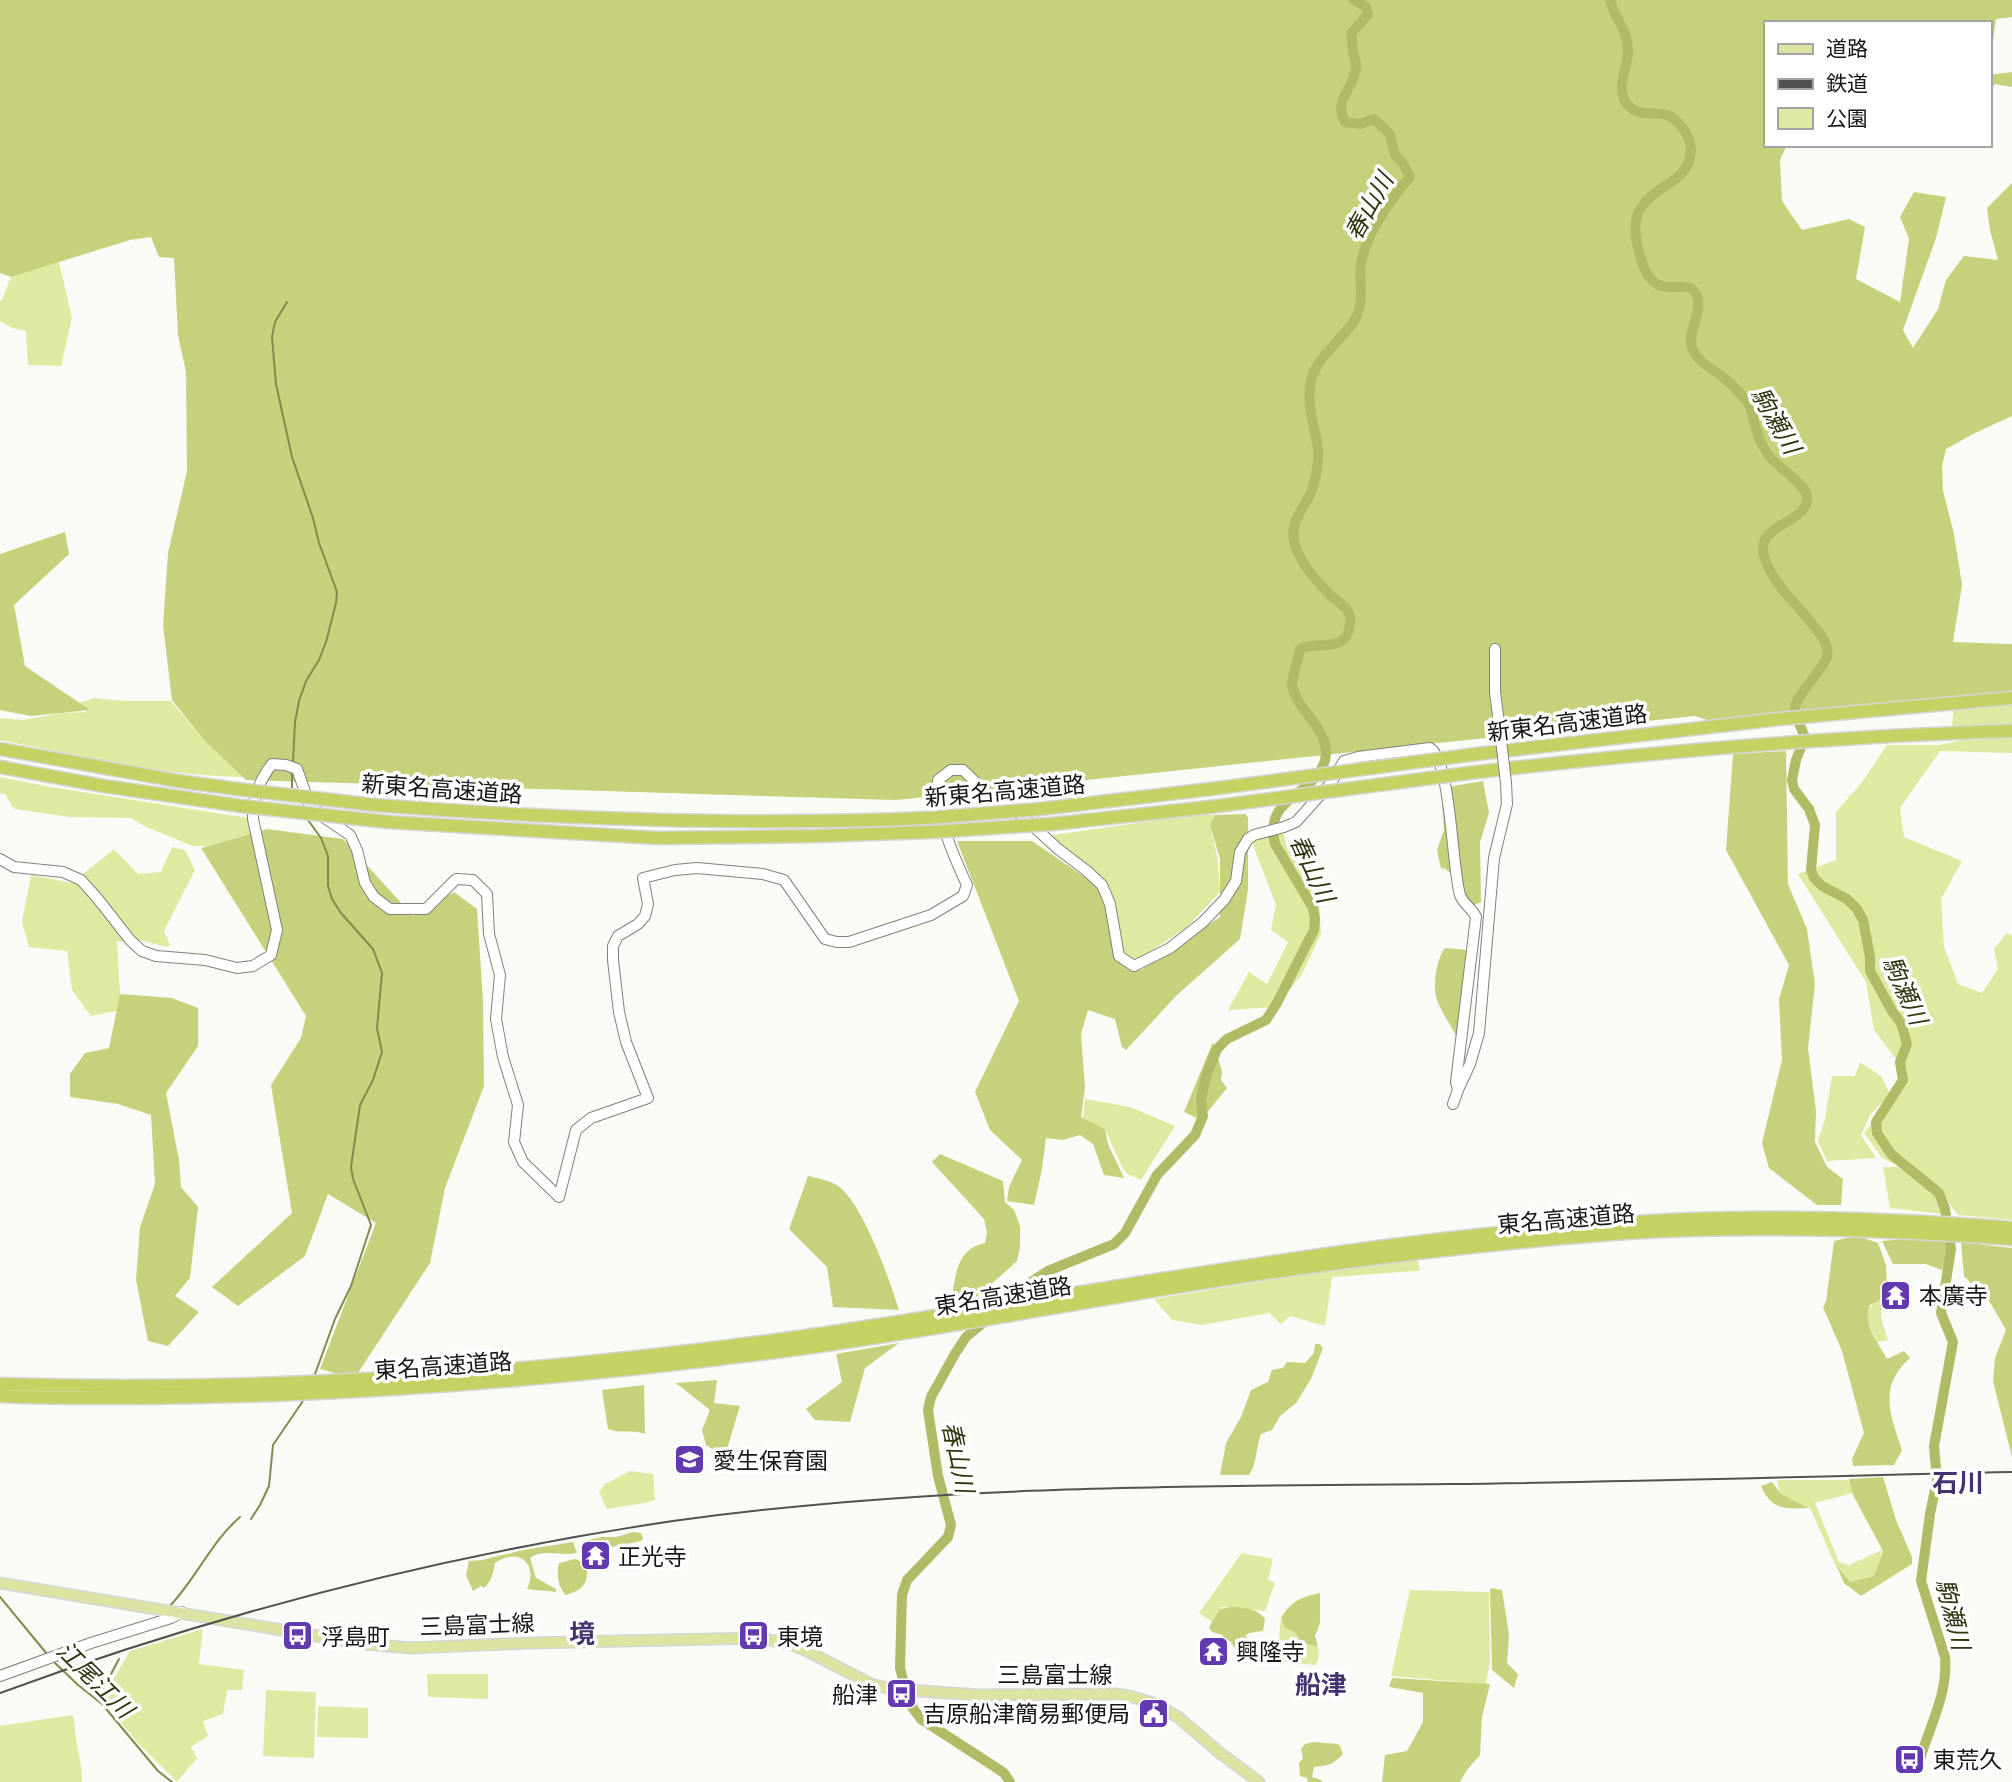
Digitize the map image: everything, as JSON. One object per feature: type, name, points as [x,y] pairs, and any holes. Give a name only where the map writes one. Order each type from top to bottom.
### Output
[{"type":"highway","name":"新東名高速道路","points":[[0,749],[237,789],[376,805],[493,814],[742,822],[927,818],[1040,809],[1716,726],[2012,698]]},
{"type":"highway","name":"新東名高速道路","points":[[0,767],[104,786],[241,806],[388,821],[657,838],[816,836],[1052,824],[1210,807],[1477,772],[1718,747],[2012,731]]},
{"type":"highway","name":"東名高速道路","points":[[0,1396],[354,1385],[583,1363],[891,1329],[1382,1246],[1634,1222],[1725,1217],[2012,1239]]},
{"type":"highway","name":"東名高速道路","points":[[1783,1223],[1909,1220],[2012,1228]]},
{"type":"highway","name":"東名高速道路","points":[[0,1384],[184,1392]]},
{"type":"main road","name":"三島富士線","points":[[0,1583],[366,1644],[411,1648],[766,1639],[807,1651],[871,1684],[906,1691],[1011,1696],[1129,1696],[1153,1703],[1178,1717],[1259,1782]]},
{"type":"street","points":[[1453,1104],[1471,1064],[1479,1033],[1493,858],[1507,804],[1495,692],[1495,649]]},
{"type":"street","points":[[0,859],[14,867],[64,872],[80,880],[99,898],[130,940],[142,951],[156,956],[205,960],[229,967],[253,967],[271,955],[277,930],[253,819],[252,803],[263,776],[272,764],[297,769],[309,803],[322,816],[350,835],[357,850],[365,883],[374,897],[390,909],[426,909],[456,879],[473,880],[487,894],[489,934],[500,975],[496,1019],[503,1058],[518,1105],[514,1142],[523,1162],[559,1197],[576,1130],[591,1118],[648,1098],[626,1042],[619,1012],[613,960],[613,946],[618,936],[638,924],[645,916],[648,904],[643,878],[697,868],[763,874],[784,880],[825,940],[837,942],[856,939],[932,915],[963,895],[967,886],[952,853],[939,804],[938,780],[951,770],[963,770],[991,797],[1021,815],[1102,886],[1110,904],[1119,956],[1134,966],[1170,948],[1203,922],[1224,900],[1236,881],[1240,852],[1248,839],[1296,822],[1331,783],[1344,761],[1430,748],[1434,750],[1442,772],[1461,899],[1476,916],[1456,1082],[1458,1090]]},
{"type":"street","points":[[0,1676],[160,1622],[172,1611]]},
{"type":"green space","points":[[0,0],[2012,0],[2012,17],[1996,19],[1991,57],[1991,21],[1764,21],[1764,147],[1786,147],[1780,160],[1782,201],[1802,230],[1849,219],[1865,227],[1856,279],[1900,302],[1909,239],[1900,217],[1914,192],[1946,197],[1936,238],[1903,330],[1913,348],[1938,309],[1946,280],[1964,256],[1998,260],[1987,208],[2012,183],[2012,416],[1946,449],[1942,466],[1943,491],[1954,534],[1962,585],[1953,642],[2012,644],[2012,693],[1716,723],[1695,716],[896,800],[246,780],[204,740],[172,700],[163,625],[168,553],[187,471],[186,372],[178,335],[174,258],[159,257],[151,237],[130,240],[11,277],[0,273]]},
{"type":"green space","points":[[2012,72],[2012,87],[1995,84],[1991,89],[1991,75]]},
{"type":"green space","points":[[59,262],[72,318],[61,366],[28,365],[26,331],[12,328],[0,321],[0,301],[11,277]]},
{"type":"green space","points":[[65,532],[69,554],[14,605],[25,666],[90,710],[31,716],[0,710],[0,554]]},
{"type":"green space","points":[[2012,695],[2012,724],[1952,727],[1954,699]]},
{"type":"green space","points":[[94,698],[171,701],[203,739],[243,777],[151,769],[0,740],[0,718],[23,720],[62,713],[87,712],[79,703]]},
{"type":"green space","points":[[2012,738],[2012,753],[1940,751],[1900,808],[1904,837],[1962,861],[1941,899],[1944,947],[1958,984],[1982,993],[1998,969],[1994,949],[2007,933],[2012,936],[2012,1220],[1958,1215],[1939,1190],[1882,1158],[1864,1133],[1907,1079],[1897,1060],[1874,1030],[1866,982],[1798,874],[1836,860],[1836,812],[1863,781],[1887,745],[1940,745],[1963,740]]},
{"type":"green space","points":[[1786,751],[1788,884],[1807,929],[1815,984],[1808,1048],[1816,1111],[1815,1142],[1827,1167],[1843,1179],[1841,1205],[1817,1205],[1769,1168],[1762,1143],[1782,1060],[1779,999],[1789,965],[1726,850],[1733,754]]},
{"type":"green space","points":[[0,777],[248,818],[253,833],[207,846],[193,846],[131,818],[70,817],[14,809],[5,794],[0,793]]},
{"type":"green space","points":[[1483,781],[1489,813],[1480,842],[1481,902],[1475,905],[1463,901],[1453,875],[1444,868],[1441,869],[1437,850],[1444,830],[1441,788]]},
{"type":"green space","points":[[1245,814],[1248,817],[1248,890],[1240,939],[1176,996],[1126,1050],[1122,1047],[1115,1019],[1088,1010],[1081,1034],[1085,1088],[1081,1117],[1105,1129],[1108,1144],[1124,1178],[1104,1175],[1093,1144],[1080,1135],[1063,1140],[1046,1138],[1034,1205],[1007,1201],[1009,1187],[1022,1160],[990,1130],[975,1092],[1019,1001],[957,841],[1032,841],[1092,882],[1102,894],[1116,957],[1141,970],[1220,917],[1220,859],[1210,825],[1215,815]]},
{"type":"green space","points":[[1191,815],[1215,815],[1210,825],[1218,860],[1220,892],[1187,927],[1136,961],[1125,957],[1108,891],[1047,836]]},
{"type":"green space","points":[[1282,828],[1287,848],[1319,901],[1321,934],[1301,976],[1275,1007],[1228,1010],[1249,972],[1267,984],[1288,942],[1271,930],[1276,905],[1251,840]]},
{"type":"green space","points":[[267,829],[343,839],[413,916],[454,892],[477,909],[483,1001],[484,1086],[445,1188],[430,1263],[354,1379],[320,1369],[376,1223],[328,1194],[305,1256],[238,1306],[212,1287],[292,1213],[271,1085],[301,1038],[306,1016],[201,848]]},
{"type":"green space","points":[[172,847],[185,850],[195,870],[164,931],[170,945],[167,947],[135,939],[117,942],[121,1010],[91,1016],[72,990],[67,951],[29,947],[22,922],[31,875],[72,883],[114,849],[138,874],[161,872]]},
{"type":"green space","points":[[1445,948],[1468,950],[1456,1036],[1439,1005],[1435,991],[1438,964]]},
{"type":"green space","points":[[120,994],[172,998],[198,1008],[198,1046],[166,1093],[179,1160],[181,1187],[198,1207],[190,1278],[175,1296],[199,1312],[168,1346],[148,1341],[136,1280],[140,1227],[155,1184],[151,1115],[118,1104],[70,1097],[70,1074],[85,1053],[109,1048]]},
{"type":"green space","points":[[1213,1042],[1222,1071],[1221,1080],[1227,1088],[1201,1120],[1184,1112]]},
{"type":"green space","points":[[1860,1062],[1881,1076],[1890,1094],[1870,1115],[1861,1135],[1876,1158],[1827,1161],[1818,1141],[1825,1119],[1832,1076],[1855,1076]]},
{"type":"green space","points":[[1085,1099],[1130,1107],[1175,1126],[1141,1180],[1127,1174],[1122,1167],[1105,1129],[1083,1118]]},
{"type":"green space","points":[[940,1154],[1003,1181],[1005,1202],[1014,1210],[1020,1226],[1017,1261],[976,1298],[951,1302],[962,1258],[975,1246],[985,1243],[987,1232],[984,1219],[932,1162]]},
{"type":"green space","points":[[1883,1167],[1898,1167],[1923,1184],[1936,1196],[1943,1214],[1890,1208]]},
{"type":"green space","points":[[808,1176],[835,1184],[855,1206],[873,1241],[899,1310],[833,1307],[827,1267],[789,1229]]},
{"type":"green space","points":[[1864,1238],[1878,1243],[1886,1265],[1887,1290],[1878,1301],[1870,1305],[1869,1326],[1887,1359],[1904,1351],[1910,1358],[1900,1369],[1890,1390],[1891,1413],[1902,1450],[1894,1465],[1853,1466],[1852,1459],[1864,1433],[1842,1351],[1823,1307],[1826,1302],[1834,1241]]},
{"type":"green space","points":[[1916,1238],[1945,1242],[1948,1251],[1942,1270],[1926,1264],[1893,1264],[1882,1241]]},
{"type":"green space","points":[[1961,1242],[2012,1248],[2012,1457],[1993,1381],[1995,1358],[2006,1330],[1991,1304],[1964,1276]]},
{"type":"green space","points":[[1418,1260],[1420,1270],[1416,1271],[1332,1277],[1325,1326],[1290,1316],[1281,1324],[1269,1313],[1202,1325],[1172,1320],[1154,1299],[1373,1263]]},
{"type":"green space","points":[[1883,1296],[1881,1318],[1888,1340],[1877,1342],[1868,1322],[1868,1311]]},
{"type":"green space","points":[[899,1343],[865,1368],[850,1422],[815,1420],[806,1409],[842,1382],[836,1354]]},
{"type":"green space","points":[[1315,1344],[1320,1344],[1323,1348],[1311,1379],[1296,1403],[1280,1416],[1272,1430],[1261,1434],[1254,1466],[1249,1475],[1220,1475],[1226,1443],[1241,1417],[1251,1390],[1268,1382],[1272,1370],[1283,1368],[1287,1362],[1305,1363],[1314,1353]]},
{"type":"green space","points":[[717,1380],[714,1403],[740,1406],[727,1449],[714,1450],[706,1445],[702,1430],[710,1410],[676,1383]]},
{"type":"green space","points":[[644,1385],[645,1434],[608,1429],[602,1390]]},
{"type":"green space","points":[[630,1471],[653,1474],[655,1500],[607,1509],[599,1492],[605,1484]]},
{"type":"green space","points":[[1883,1477],[1896,1520],[1912,1557],[1912,1564],[1861,1596],[1844,1583],[1836,1565],[1850,1582],[1874,1576],[1883,1551],[1853,1495],[1849,1479]]},
{"type":"green space","points":[[1777,1480],[1849,1480],[1853,1493],[1815,1503],[1839,1562],[1849,1565],[1882,1550],[1876,1576],[1850,1582],[1835,1564],[1810,1508],[1780,1494]]},
{"type":"green space","points":[[1772,1482],[1781,1494],[1809,1508],[1786,1508],[1774,1504],[1761,1486]]},
{"type":"green space","points":[[633,1532],[641,1533],[641,1541],[612,1547],[608,1540],[594,1542],[589,1547],[589,1553],[585,1554],[585,1541]]},
{"type":"green space","points":[[573,1542],[577,1553],[547,1553],[530,1558],[536,1578],[556,1589],[556,1592],[527,1589],[530,1572],[524,1560],[518,1557],[503,1558],[495,1563],[490,1580],[484,1588],[481,1586],[473,1591],[466,1575],[469,1561]]},
{"type":"green space","points":[[1242,1553],[1273,1559],[1268,1580],[1275,1583],[1265,1611],[1221,1607],[1213,1622],[1199,1613]]},
{"type":"green space","points":[[575,1559],[587,1570],[587,1579],[575,1592],[566,1595],[558,1580],[559,1563]]},
{"type":"green space","points":[[1490,1588],[1502,1590],[1509,1635],[1507,1663],[1518,1674],[1514,1688],[1492,1670]]},
{"type":"green space","points":[[1410,1590],[1489,1592],[1490,1662],[1486,1684],[1391,1676]]},
{"type":"green space","points":[[1320,1593],[1320,1623],[1315,1636],[1318,1647],[1301,1642],[1295,1632],[1285,1628],[1281,1618],[1297,1601]]},
{"type":"green space","points":[[1246,1608],[1265,1619],[1263,1631],[1245,1636],[1252,1641],[1253,1648],[1250,1653],[1241,1648],[1236,1650],[1230,1641],[1222,1640],[1223,1635],[1212,1632],[1209,1627],[1220,1609]]},
{"type":"green space","points":[[1281,1618],[1285,1628],[1295,1632],[1301,1642],[1318,1647],[1316,1665],[1282,1662],[1279,1640]]},
{"type":"green space","points":[[203,1629],[199,1664],[244,1670],[242,1690],[227,1690],[223,1714],[203,1721],[208,1736],[191,1747],[197,1758],[177,1782],[137,1742],[106,1704],[106,1692],[130,1651]]},
{"type":"green space","points":[[427,1674],[488,1674],[488,1699],[428,1697]]},
{"type":"green space","points":[[1392,1678],[1490,1684],[1482,1717],[1480,1755],[1460,1782],[1382,1782],[1385,1755],[1407,1751],[1423,1722],[1423,1693],[1389,1687]]},
{"type":"green space","points":[[266,1690],[316,1692],[314,1758],[263,1756]]},
{"type":"green space","points":[[318,1706],[368,1708],[368,1738],[317,1737]]},
{"type":"green space","points":[[72,1715],[82,1782],[0,1782],[0,1726]]},
{"type":"green space","points":[[1305,1744],[1338,1744],[1343,1754],[1330,1764],[1314,1767],[1312,1777],[1322,1782],[1308,1782],[1307,1778],[1300,1776],[1299,1762],[1303,1759],[1301,1749]]},
{"type":"waterway","name":"春山川","points":[[1001,1307],[1020,1289],[1048,1271],[1114,1244],[1125,1233],[1157,1175],[1195,1135],[1203,1116],[1201,1099],[1206,1076],[1217,1049],[1227,1039],[1266,1020],[1314,930],[1313,908],[1275,844],[1273,828],[1276,815],[1283,805],[1312,781],[1325,760],[1324,740],[1295,696],[1292,686],[1300,649],[1339,642],[1348,633],[1350,623],[1347,610],[1308,570],[1294,541],[1296,520],[1311,493],[1318,464],[1310,387],[1316,368],[1358,314],[1361,300],[1360,271],[1368,241],[1395,195],[1410,177],[1395,155],[1390,134],[1374,119],[1360,124],[1345,122],[1342,114],[1342,101],[1356,68],[1351,34],[1368,14],[1366,7],[1354,0]]},
{"type":"waterway","name":"駒瀬川","points":[[1610,0],[1627,42],[1628,55],[1622,82],[1625,101],[1637,112],[1663,114],[1673,118],[1685,132],[1691,149],[1688,164],[1680,175],[1647,200],[1639,211],[1635,227],[1643,264],[1654,282],[1668,287],[1689,287],[1697,295],[1698,310],[1691,343],[1693,350],[1746,400],[1766,451],[1802,486],[1807,496],[1806,505],[1800,513],[1774,530],[1763,545],[1764,556],[1775,579],[1815,627],[1827,649],[1824,663],[1795,705],[1795,714],[1805,737],[1792,780],[1794,789],[1809,809],[1815,825],[1811,870],[1814,878],[1822,886],[1847,899],[1857,909],[1863,920],[1870,971],[1901,1023],[1907,1044],[1900,1062],[1903,1080],[1876,1122],[1877,1133],[1891,1154],[1939,1193],[1945,1209],[1951,1249],[1941,1313],[1953,1342],[1934,1446],[1937,1480],[1921,1581],[1945,1657],[1945,1670],[1938,1708],[1921,1756]]},
{"type":"waterway","points":[[287,302],[275,322],[272,337],[276,384],[292,457],[337,592],[326,642],[299,701],[293,763]]},
{"type":"waterway","points":[[292,772],[292,791]]},
{"type":"waterway","points":[[308,820],[321,838],[328,856],[328,886],[332,899],[373,949],[382,973],[377,1028],[382,1052],[373,1080],[360,1105],[351,1167],[371,1225],[351,1286],[335,1319],[314,1377]]},
{"type":"waterway","name":"春山川","points":[[989,1318],[966,1337],[931,1397],[928,1410],[938,1476],[951,1525],[948,1537],[907,1580],[902,1595],[900,1668],[909,1703],[921,1719],[1004,1773],[1010,1782]]},
{"type":"waterway","points":[[251,1519],[269,1486],[273,1445],[305,1398]]},
{"type":"waterway","points":[[169,1607],[220,1538],[240,1517]]},
{"type":"waterway","name":"江尾江川","points":[[0,1597],[47,1654]]},
{"type":"waterway","points":[[102,1703],[101,1693],[119,1659]]},
{"type":"waterway","name":"江尾江川","points":[[53,1661],[102,1704],[158,1771],[172,1782]]},
{"type":"railway","points":[[0,1693],[82,1664],[248,1612],[416,1569],[587,1535],[770,1509],[963,1494],[1157,1487],[1590,1482],[2012,1472]]},
{"type":"place","name":"本廣寺","points":[[1896,1295]]},
{"type":"place","name":"愛生保育園","points":[[690,1460]]},
{"type":"place","name":"正光寺","points":[[595,1556]]},
{"type":"place","name":"浮島町","points":[[298,1636]]},
{"type":"place","name":"東境","points":[[754,1636]]},
{"type":"place","name":"興隆寺","points":[[1213,1651]]},
{"type":"place","name":"船津","points":[[901,1694]]},
{"type":"place","name":"吉原船津簡易郵便局","points":[[1153,1713]]},
{"type":"place","name":"東荒久","points":[[1910,1759]]},
{"type":"district","name":"石川","points":[[1958,1481]]},
{"type":"district","name":"境","points":[[582,1632]]},
{"type":"district","name":"船津","points":[[1321,1683]]}]
